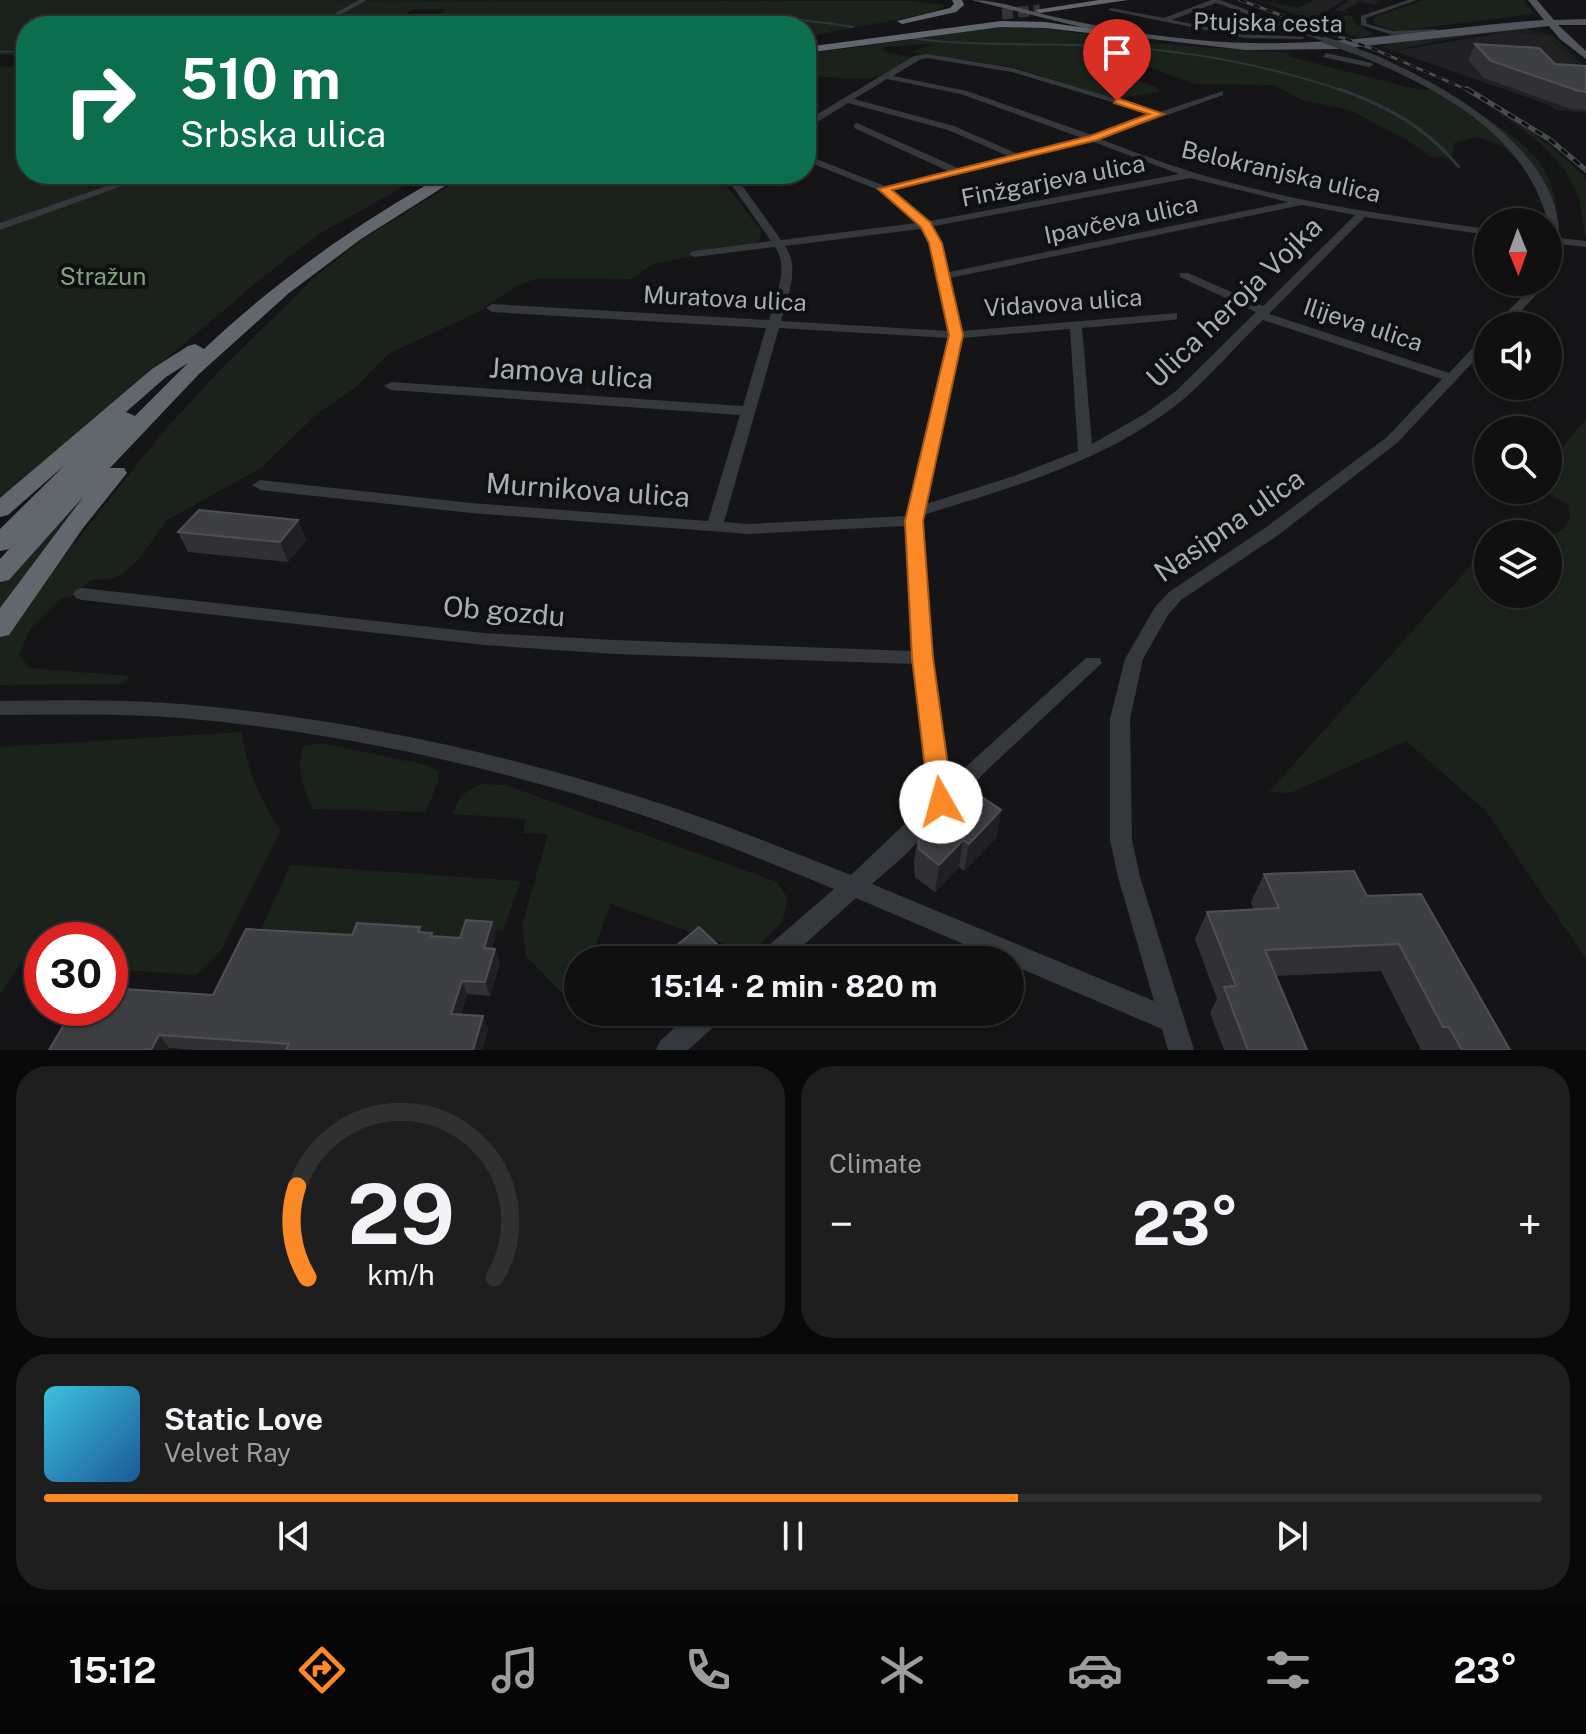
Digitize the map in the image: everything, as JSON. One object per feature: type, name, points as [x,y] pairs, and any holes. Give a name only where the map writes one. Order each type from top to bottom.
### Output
[{"type":"highway","points":[[929,16],[957,8],[957,0]]},
{"type":"highway","points":[[1038,10],[1100,0]]},
{"type":"highway","points":[[892,23],[972,11],[1038,10],[1123,0]]},
{"type":"highway","points":[[944,31],[995,21],[1015,8]]},
{"type":"highway","points":[[816,43],[1000,13]]},
{"type":"highway","points":[[816,44],[1029,24],[1115,33]]},
{"type":"highway","points":[[816,41],[835,33]]},
{"type":"highway","points":[[0,543],[195,350],[280,276],[386,203],[419,184]]},
{"type":"highway","points":[[0,574],[156,408],[260,308],[316,263],[401,205],[439,184]]},
{"type":"highway","points":[[0,510],[159,373],[195,350]]},
{"type":"highway","points":[[0,628],[75,523],[151,430],[156,408]]},
{"type":"main road","name":"Ptujska cesta","points":[[975,0],[1115,33],[1222,45],[1302,47],[1379,43],[1555,21]]},
{"type":"main road","name":"Ptujska cesta","points":[[991,0],[1015,8]]},
{"type":"main road","points":[[1532,0],[1586,44]]},
{"type":"main road","points":[[1541,0],[1563,37]]},
{"type":"main road","name":"Ptujska cesta","points":[[1038,10],[1145,35],[1220,43],[1314,45],[1382,40],[1506,21],[1555,21]]},
{"type":"main road","points":[[1555,21],[1586,21]]},
{"type":"main road","points":[[1489,27],[1532,27],[1563,37],[1586,56]]},
{"type":"street","points":[[334,16],[364,0]]},
{"type":"street","points":[[1166,20],[1215,0],[1376,59],[1452,92],[1508,126]]},
{"type":"street","points":[[1364,25],[1363,17],[1414,0]]},
{"type":"street","name":"Ptujska cesta","points":[[1111,10],[1245,36],[1302,37]]},
{"type":"street","name":"Ptujska cesta","points":[[1364,25],[1393,33],[1436,31]]},
{"type":"street","name":"Ptujska cesta","points":[[1364,25],[1382,35],[1382,40]]},
{"type":"street","name":"Ptujska cesta","points":[[1326,55],[1398,72]]},
{"type":"street","points":[[816,116],[923,56],[1013,70],[1159,114]]},
{"type":"street","name":"Ptujska cesta","points":[[1359,63],[1376,59]]},
{"type":"street","name":"Belokranjska ulica","points":[[886,77],[966,94],[1191,175],[1305,202],[1474,230]]},
{"type":"street","points":[[884,189],[1093,138],[1220,93]]},
{"type":"street","points":[[847,100],[951,128],[1018,157]]},
{"type":"street","points":[[857,126],[959,172]]},
{"type":"street","points":[[816,162],[884,189],[926,225],[935,243],[956,335],[914,517],[923,658],[941,802]]},
{"type":"street","name":"Finžgarjeva ulica","points":[[694,254],[926,225],[1191,175]]},
{"type":"street","points":[[0,227],[122,184]]},
{"type":"street","points":[[715,525],[787,278],[786,255],[736,184]]},
{"type":"street","name":"Ipavčeva ulica","points":[[944,276],[1305,202]]},
{"type":"street","name":"Ulica heroja Vojka","points":[[914,517],[1085,453],[1135,427],[1166,406],[1363,213]]},
{"type":"street","points":[[1562,252],[1567,226]]},
{"type":"street","points":[[1562,242],[1586,244]]},
{"type":"street","name":"Ilijeva ulica","points":[[1184,275],[1262,313],[1452,378]]},
{"type":"street","points":[[1513,312],[1529,296]]},
{"type":"street","name":"Muratova ulica","points":[[492,308],[956,335]]},
{"type":"street","name":"Vidavova ulica","points":[[956,335],[1173,316]]},
{"type":"street","points":[[1076,325],[1085,453]]},
{"type":"street","name":"Nasipna ulica","points":[[1181,1050],[1129,877],[1121,840],[1120,719],[1134,659],[1161,611],[1175,596],[1346,478],[1392,440],[1474,354]]},
{"type":"street","name":"Jamova ulica","points":[[391,386],[748,411]]},
{"type":"street","name":"Murnikova ulica","points":[[260,485],[471,508],[762,529],[914,517]]},
{"type":"street","name":"Ob gozdu","points":[[82,594],[482,639],[923,658]]},
{"type":"street","points":[[785,946],[896,849],[941,802],[1093,663]]},
{"type":"street","points":[[0,708],[130,708],[197,714],[269,721],[419,747],[656,811],[854,885],[1171,1020]]},
{"type":"street","points":[[669,1050],[696,1026]]},
{"type":"shaded area","points":[[1314,0],[1344,0],[1320,16],[1295,10]]},
{"type":"shaded area","points":[[1344,0],[1381,1],[1374,5],[1360,1],[1345,10],[1350,13],[1335,10],[1349,1]]},
{"type":"shaded area","points":[[1514,31],[1547,36],[1586,73],[1586,113],[1557,110],[1394,51]]},
{"type":"green space","points":[[0,0],[908,1],[947,5],[931,13],[816,35],[816,16],[438,16],[446,9],[413,9],[403,16],[16,16],[16,55],[0,55]]},
{"type":"green space","points":[[1258,0],[1300,8],[1328,22],[1347,15],[1354,17],[1355,23],[1373,34],[1359,38]]},
{"type":"green space","points":[[1424,0],[1524,0],[1534,14],[1398,31],[1374,24],[1374,19],[1379,15]]},
{"type":"green space","points":[[1015,25],[1162,44],[1288,53],[1291,55],[1287,56],[1419,90],[1434,91],[1490,121],[1521,143],[1545,171],[1556,207],[1536,201],[1541,199],[1543,192],[1531,184],[1540,181],[1501,145],[1477,137],[1454,143],[1453,154],[1446,158],[1431,157],[1407,140],[1350,110],[1302,100],[1273,85],[1195,84],[1141,64],[1123,73],[1160,92],[1114,99],[1014,67],[910,52],[932,45],[927,44],[883,47],[884,52],[913,58],[883,75],[866,79],[816,76],[816,53]]},
{"type":"green space","points":[[1054,26],[1167,42],[1093,34]]},
{"type":"green space","points":[[1518,27],[1552,35],[1582,64],[1571,59],[1548,38],[1529,32],[1470,36],[1394,51],[1382,46],[1395,43],[1280,49]]},
{"type":"green space","name":"Stražun","points":[[16,66],[16,184],[408,184],[319,234],[263,277],[0,499],[0,67]]},
{"type":"green space","points":[[1495,111],[1532,132],[1586,178],[1586,236],[1579,199],[1563,168],[1531,136]]},
{"type":"green space","points":[[452,184],[725,184],[761,230],[760,239],[755,244],[653,264],[631,279],[539,278],[518,285],[476,313],[388,354],[356,387],[318,413],[261,468],[167,520],[139,559],[123,574],[91,580],[71,597],[61,598],[31,628],[19,655],[30,668],[129,676],[123,684],[0,685],[0,637],[162,433],[220,370],[314,278],[361,240]]},
{"type":"green space","points":[[1586,420],[1586,959],[1486,811],[1406,741],[1290,793],[1269,792],[1474,562],[1474,608],[1562,608],[1562,530],[1570,518],[1568,505],[1562,501],[1562,449]]},
{"type":"green space","points":[[103,473],[0,609],[0,585]]},
{"type":"green space","points":[[242,732],[255,784],[281,831],[222,949],[196,975],[128,970],[128,922],[24,922],[24,963],[21,963],[0,995],[0,747]]},
{"type":"green space","points":[[320,743],[427,765],[437,771],[439,779],[426,812],[312,809],[300,763],[303,747]]},
{"type":"green space","points":[[482,784],[505,785],[777,882],[788,899],[782,922],[757,946],[730,946],[611,904],[595,946],[564,946],[564,992],[561,992],[526,956],[522,925],[548,834],[523,833],[526,819],[453,814],[463,795]]},
{"type":"green space","points":[[290,865],[521,881],[503,931],[469,929],[463,942],[261,930]]},
{"type":"building","points":[[1475,44],[1539,48],[1555,64],[1586,66],[1586,92],[1491,61]]},
{"type":"building","points":[[199,510],[298,520],[280,542],[178,532]]},
{"type":"building","points":[[963,784],[1001,810],[969,844],[963,840],[939,865],[919,849],[918,834]]},
{"type":"building","points":[[1354,871],[1367,896],[1421,894],[1510,1050],[1462,1050],[1449,1027],[1443,1027],[1399,944],[1265,950],[1307,1050],[1248,1050],[1224,987],[1236,986],[1207,912],[1279,908],[1264,874]]},
{"type":"building","points":[[466,920],[492,922],[484,948],[495,949],[485,982],[462,981],[451,1014],[483,1016],[473,1050],[286,1050],[289,1044],[159,1035],[151,1050],[49,1050],[63,1026],[128,1026],[128,989],[213,995],[246,929],[352,935],[357,923],[420,927],[418,932],[432,933],[431,936],[460,938]]},
{"type":"building","points":[[699,927],[719,946],[676,946]]},
{"type":"waterway","points":[[816,22],[853,27]]},
{"type":"waterway","points":[[910,38],[959,43],[1105,46],[1166,51],[1256,66],[1343,91]]},
{"type":"waterway","points":[[0,52],[16,51]]},
{"type":"waterway","points":[[1339,89],[1343,91]]},
{"type":"waterway","points":[[1343,91],[1405,119],[1433,140],[1459,167]]},
{"type":"tunnel","points":[[1002,14],[1040,10]]},
{"type":"railway","points":[[1240,0],[1376,50],[1470,91]]},
{"type":"railway","points":[[1467,89],[1549,139],[1586,170]]},
{"type":"route","points":[[941,802],[923,658],[914,513],[956,335],[935,243],[926,225],[884,189],[1093,138],[1159,114],[1117,101]]}]
